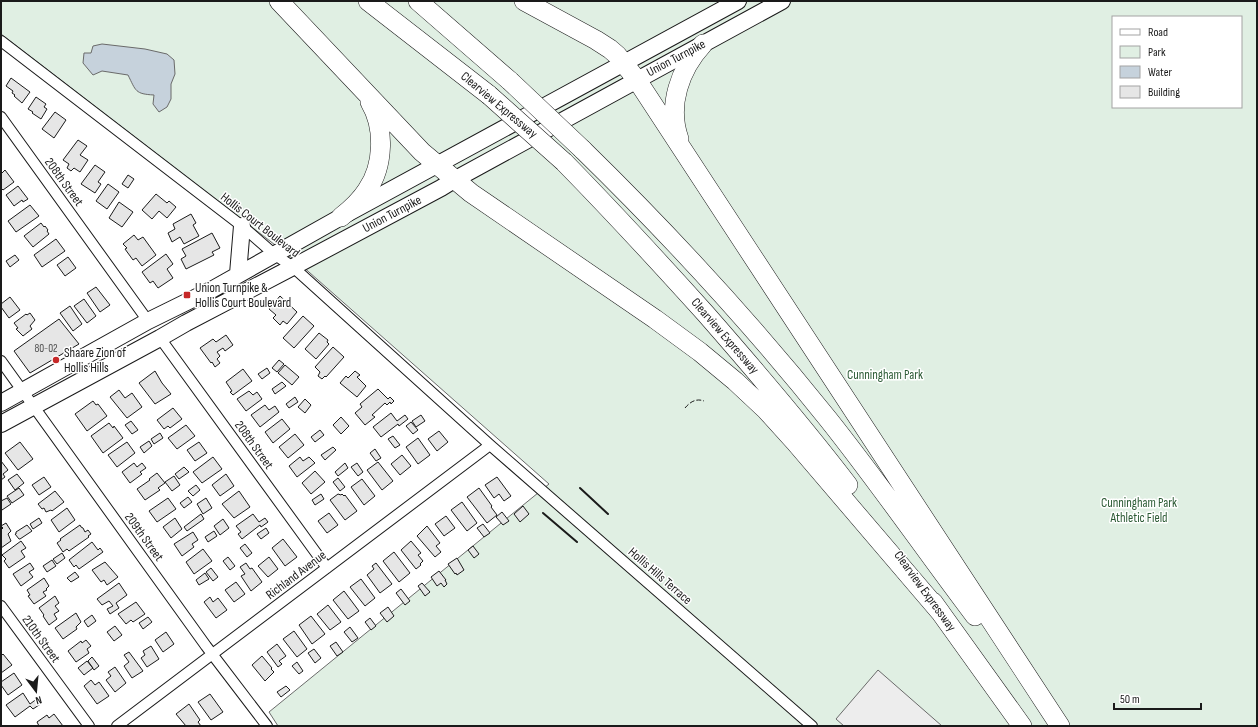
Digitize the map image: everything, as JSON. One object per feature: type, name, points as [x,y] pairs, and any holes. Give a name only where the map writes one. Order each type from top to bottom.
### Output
[{"type":"highway","points":[[279,1],[422,152],[454,180],[680,337],[735,381],[761,405],[795,442],[941,613]]},
{"type":"highway","name":"Clearview Expressway","points":[[368,1],[489,95],[564,162],[671,276],[783,403],[840,474],[1022,726]]},
{"type":"highway","name":"Clearview Expressway","points":[[418,1],[510,81],[582,149],[632,198],[748,323],[802,387],[880,486],[961,598],[1057,726]]},
{"type":"highway","points":[[524,1],[610,49],[624,63],[637,80],[1060,726]]},
{"type":"highway","points":[[688,159],[678,135],[675,116],[676,95],[683,72],[703,44]]},
{"type":"highway","points":[[341,217],[368,189],[376,170],[380,147],[379,126],[376,115],[367,96],[357,83]]},
{"type":"main road","name":"Union Turnpike","points":[[1,402],[148,321],[213,289],[341,217],[738,1]]},
{"type":"main road","name":"Union Turnpike","points":[[1,424],[186,323],[441,188],[782,1]]},
{"type":"main road","points":[[238,274],[242,226]]},
{"type":"street","name":"Hollis Court Boulevard","points":[[1,41],[242,226],[274,254],[293,267],[490,445]]},
{"type":"street","name":"208th Street","points":[[1,117],[148,321]]},
{"type":"street","name":"208th Street","points":[[160,338],[327,568]]},
{"type":"street","name":"209th Street","points":[[1,361],[213,654],[267,726]]},
{"type":"street","name":"Richland Avenue","points":[[116,726],[490,445]]},
{"type":"street","name":"Hollis Hills Terrace","points":[[490,445],[812,726]]},
{"type":"street","name":"210th Street","points":[[1,606],[89,726]]},
{"type":"green space","name":"Cunningham Park","points":[[1,1],[1257,1],[1257,726],[278,726],[269,712],[549,484],[301,265],[1,34]]},
{"type":"shaded area","points":[[878,670],[942,726],[844,726],[836,719]]},
{"type":"water","points":[[102,44],[145,49],[167,54],[174,60],[175,74],[171,84],[171,99],[167,107],[159,112],[153,104],[154,95],[143,94],[137,91],[128,75],[102,71],[93,75],[83,63],[84,53],[91,53],[93,46]]},
{"type":"building","points":[[11,78],[30,92],[22,103],[14,96],[15,95],[12,93],[13,91],[6,86]]},
{"type":"building","points":[[36,97],[46,104],[44,107],[47,109],[41,119],[28,109]]},
{"type":"building","points":[[55,112],[66,120],[54,138],[42,129]]},
{"type":"building","points":[[78,140],[87,146],[80,155],[88,160],[80,172],[74,168],[71,171],[67,168],[69,164],[63,160]]},
{"type":"building","points":[[95,165],[105,172],[98,182],[101,184],[95,193],[81,184]]},
{"type":"building","points":[[5,170],[14,182],[3,190],[1,188],[1,174]]},
{"type":"building","points":[[128,175],[134,179],[128,188],[122,184]]},
{"type":"building","points":[[108,184],[119,192],[107,209],[96,201]]},
{"type":"building","points":[[18,186],[28,199],[23,202],[22,200],[14,206],[6,195]]},
{"type":"building","points":[[156,194],[167,203],[169,201],[176,207],[167,218],[159,211],[152,219],[142,210]]},
{"type":"building","points":[[119,202],[133,212],[122,227],[109,218]]},
{"type":"building","points":[[30,205],[39,216],[16,232],[8,221]]},
{"type":"building","points":[[191,214],[196,223],[193,225],[199,236],[184,244],[180,237],[172,242],[168,233],[175,229],[173,224]]},
{"type":"building","points":[[41,223],[48,230],[47,231],[49,234],[33,247],[24,236]]},
{"type":"building","points":[[212,233],[220,248],[212,252],[214,255],[186,269],[181,259],[186,256],[182,249]]},
{"type":"building","points":[[134,235],[138,240],[143,237],[156,255],[142,266],[136,258],[133,260],[125,249],[127,248],[123,244]]},
{"type":"building","points":[[56,239],[65,251],[42,267],[34,255]]},
{"type":"building","points":[[166,254],[173,264],[167,269],[173,278],[158,288],[153,281],[150,283],[142,272]]},
{"type":"building","points":[[15,255],[19,260],[10,267],[6,261]]},
{"type":"building","points":[[68,257],[76,268],[65,276],[57,265]]},
{"type":"building","points":[[96,287],[110,305],[100,312],[87,293]]},
{"type":"building","points":[[280,296],[297,312],[287,324],[283,321],[280,325],[273,318],[276,315],[269,309]]},
{"type":"building","points":[[10,297],[20,310],[9,318],[1,307],[1,304]]},
{"type":"building","points":[[84,299],[96,316],[87,323],[74,306]]},
{"type":"building","points":[[70,306],[82,324],[73,331],[60,313]]},
{"type":"building","points":[[30,313],[35,320],[30,326],[32,329],[23,336],[16,329],[18,328],[14,323],[26,314],[27,315]]},
{"type":"building","points":[[303,316],[314,326],[294,348],[283,338]]},
{"type":"building","points":[[59,319],[79,344],[30,373],[14,351]]},
{"type":"building","points":[[319,333],[328,340],[327,342],[329,344],[316,359],[305,349]]},
{"type":"building","points":[[226,335],[233,345],[225,351],[223,348],[217,352],[220,356],[217,359],[220,363],[215,367],[200,348],[213,339],[216,342]]},
{"type":"building","points":[[333,347],[344,357],[326,377],[325,376],[322,379],[318,376],[320,372],[315,367]]},
{"type":"building","points":[[279,360],[284,364],[277,372],[272,368]]},
{"type":"building","points":[[285,365],[299,377],[292,385],[278,373]]},
{"type":"building","points":[[267,368],[270,373],[262,379],[258,374]]},
{"type":"building","points":[[243,369],[252,381],[233,395],[230,392],[232,391],[226,382]]},
{"type":"building","points":[[155,371],[171,394],[155,404],[139,383]]},
{"type":"building","points":[[355,371],[360,375],[357,377],[366,386],[357,397],[340,383],[346,376],[348,378]]},
{"type":"building","points":[[282,382],[286,386],[275,394],[272,389]]},
{"type":"building","points":[[378,389],[388,399],[390,397],[394,401],[387,405],[385,403],[372,415],[375,417],[365,425],[355,413],[362,407],[360,404]]},
{"type":"building","points":[[119,390],[125,398],[132,393],[142,407],[127,418],[110,397]]},
{"type":"building","points":[[249,391],[253,395],[257,392],[262,399],[246,411],[237,399]]},
{"type":"building","points":[[295,397],[298,402],[289,408],[286,404]]},
{"type":"building","points":[[305,399],[311,405],[305,413],[298,407]]},
{"type":"building","points":[[93,401],[96,405],[98,404],[107,416],[87,431],[75,414]]},
{"type":"building","points":[[265,405],[269,410],[275,406],[279,412],[260,427],[251,415]]},
{"type":"building","points":[[173,408],[182,419],[170,428],[168,426],[164,429],[157,420]]},
{"type":"building","points":[[391,413],[397,421],[405,415],[408,419],[399,426],[398,424],[381,437],[373,427]]},
{"type":"building","points":[[421,415],[425,421],[416,427],[412,421]]},
{"type":"building","points":[[341,417],[349,426],[341,434],[333,425]]},
{"type":"building","points":[[282,419],[290,429],[273,443],[265,432]]},
{"type":"building","points":[[131,421],[138,430],[132,434],[125,425]]},
{"type":"building","points":[[411,422],[418,430],[413,434],[406,426]]},
{"type":"building","points":[[109,423],[113,428],[114,426],[123,438],[103,453],[91,436]]},
{"type":"building","points":[[186,425],[195,436],[177,449],[168,438]]},
{"type":"building","points":[[320,430],[324,435],[315,442],[311,437]]},
{"type":"building","points":[[439,431],[448,442],[437,451],[428,439]]},
{"type":"building","points":[[160,433],[163,438],[154,444],[151,439]]},
{"type":"building","points":[[295,434],[304,445],[288,458],[279,447]]},
{"type":"building","points":[[393,436],[400,445],[395,448],[388,439]]},
{"type":"building","points":[[418,438],[430,455],[418,464],[406,447]]},
{"type":"building","points":[[149,441],[152,446],[144,453],[140,447]]},
{"type":"building","points":[[20,442],[33,459],[18,470],[5,453]]},
{"type":"building","points":[[127,442],[135,453],[117,467],[108,455]]},
{"type":"building","points":[[199,442],[207,453],[195,461],[187,450]]},
{"type":"building","points":[[333,447],[336,450],[325,460],[321,455]]},
{"type":"building","points":[[375,449],[381,458],[376,461],[370,453]]},
{"type":"building","points":[[402,455],[411,466],[400,475],[391,464]]},
{"type":"building","points":[[213,457],[222,469],[202,483],[193,472]]},
{"type":"building","points":[[300,457],[303,461],[309,457],[315,463],[297,477],[289,466]]},
{"type":"building","points":[[1,461],[8,470],[3,474],[5,477],[1,480]]},
{"type":"building","points":[[378,462],[393,481],[382,490],[367,470]]},
{"type":"building","points":[[134,463],[137,467],[142,463],[146,468],[140,472],[142,474],[130,483],[122,472]]},
{"type":"building","points":[[345,463],[348,468],[338,476],[335,472]]},
{"type":"building","points":[[357,463],[363,472],[358,476],[351,467]]},
{"type":"building","points":[[184,467],[189,472],[179,479],[175,474]]},
{"type":"building","points":[[315,471],[325,482],[311,494],[302,483]]},
{"type":"building","points":[[157,473],[165,483],[158,488],[160,490],[145,500],[137,489]]},
{"type":"building","points":[[17,474],[24,483],[15,490],[8,480]]},
{"type":"building","points":[[226,474],[234,486],[220,496],[212,485]]},
{"type":"building","points":[[174,476],[180,485],[172,491],[165,482]]},
{"type":"building","points":[[44,477],[51,487],[39,495],[32,485]]},
{"type":"building","points":[[497,477],[511,496],[504,501],[499,494],[494,498],[485,485]]},
{"type":"building","points":[[338,478],[345,487],[340,491],[333,482]]},
{"type":"building","points":[[362,479],[375,496],[364,505],[351,487]]},
{"type":"building","points":[[196,485],[200,490],[193,496],[188,491]]},
{"type":"building","points":[[19,488],[24,495],[12,503],[7,496]]},
{"type":"building","points":[[479,488],[497,515],[487,523],[467,497]]},
{"type":"building","points":[[55,491],[64,502],[52,511],[46,512],[44,508],[42,509],[38,504]]},
{"type":"building","points":[[239,491],[250,507],[234,518],[222,504]]},
{"type":"building","points":[[321,494],[324,499],[315,505],[312,500]]},
{"type":"building","points":[[338,494],[345,495],[357,511],[345,520],[330,500]]},
{"type":"building","points":[[188,497],[192,502],[184,508],[180,503]]},
{"type":"building","points":[[7,498],[11,504],[2,510],[1,501]]},
{"type":"building","points":[[168,498],[176,509],[157,522],[149,511]]},
{"type":"building","points":[[206,498],[212,508],[203,514],[197,504]]},
{"type":"building","points":[[462,502],[477,523],[467,531],[451,510]]},
{"type":"building","points":[[523,506],[529,514],[520,522],[514,514]]},
{"type":"building","points":[[67,508],[75,520],[59,532],[51,520]]},
{"type":"building","points":[[502,512],[509,521],[503,525],[496,517]]},
{"type":"building","points":[[329,513],[338,525],[327,533],[318,521]]},
{"type":"building","points":[[201,514],[204,519],[187,531],[184,527]]},
{"type":"building","points":[[253,514],[259,522],[265,518],[268,522],[261,527],[260,525],[242,539],[238,534],[241,532],[236,526]]},
{"type":"building","points":[[446,516],[455,528],[444,536],[435,524]]},
{"type":"building","points":[[39,518],[42,523],[33,529],[30,524]]},
{"type":"building","points":[[175,518],[182,529],[171,538],[163,527]]},
{"type":"building","points":[[223,519],[229,528],[220,535],[214,526]]},
{"type":"building","points":[[6,523],[11,531],[8,534],[11,541],[1,548],[1,530],[3,528],[1,526]]},
{"type":"building","points":[[483,524],[490,533],[484,537],[477,528]]},
{"type":"building","points":[[27,525],[32,531],[19,539],[15,534],[16,532]]},
{"type":"building","points":[[80,525],[85,532],[88,530],[91,534],[69,551],[67,549],[63,552],[57,543],[61,540],[60,539]]},
{"type":"building","points":[[427,526],[440,543],[436,546],[441,552],[435,557],[417,536]]},
{"type":"building","points":[[266,528],[269,533],[261,539],[257,534]]},
{"type":"building","points":[[214,531],[217,536],[208,542],[205,537]]},
{"type":"building","points":[[193,532],[198,540],[192,544],[194,547],[182,556],[174,544]]},
{"type":"building","points":[[283,539],[297,557],[285,566],[272,548]]},
{"type":"building","points":[[21,541],[26,548],[21,551],[25,557],[9,568],[4,561],[6,559],[2,555]]},
{"type":"building","points":[[411,541],[421,553],[418,555],[423,561],[416,569],[401,550]]},
{"type":"building","points":[[92,542],[98,550],[100,548],[103,552],[79,569],[76,565],[74,567],[69,560]]},
{"type":"building","points":[[245,544],[252,553],[247,557],[240,548]]},
{"type":"building","points":[[473,546],[479,554],[474,558],[468,550]]},
{"type":"building","points":[[203,549],[212,561],[194,574],[186,562]]},
{"type":"building","points":[[394,552],[410,573],[399,582],[383,561]]},
{"type":"building","points":[[62,553],[65,558],[57,564],[53,559]]},
{"type":"building","points":[[228,557],[235,566],[230,570],[223,561]]},
{"type":"building","points":[[269,557],[278,569],[268,577],[258,566]]},
{"type":"building","points":[[457,558],[464,570],[457,575],[448,564]]},
{"type":"building","points":[[52,560],[56,566],[47,572],[43,566]]},
{"type":"building","points":[[105,562],[118,577],[107,585],[104,580],[101,582],[92,570]]},
{"type":"building","points":[[30,563],[34,569],[29,572],[33,577],[21,586],[13,574]]},
{"type":"building","points":[[246,563],[250,569],[252,568],[262,582],[251,591],[241,576],[245,574],[240,567]]},
{"type":"building","points":[[376,563],[392,584],[380,593],[367,575],[374,569],[372,566]]},
{"type":"building","points":[[211,568],[218,577],[213,581],[206,572]]},
{"type":"building","points":[[439,571],[446,580],[447,584],[444,587],[441,583],[437,586],[431,577]]},
{"type":"building","points":[[75,572],[79,577],[71,582],[67,578]]},
{"type":"building","points":[[205,573],[209,579],[199,585],[196,580]]},
{"type":"building","points":[[44,578],[49,586],[46,589],[47,590],[43,592],[46,596],[34,604],[28,596],[30,595],[27,590]]},
{"type":"building","points":[[361,579],[375,598],[365,606],[350,587]]},
{"type":"building","points":[[236,582],[245,594],[234,602],[225,590]]},
{"type":"building","points":[[119,583],[127,595],[116,603],[119,608],[110,614],[107,609],[113,606],[109,601],[102,605],[97,599]]},
{"type":"building","points":[[422,583],[430,592],[425,596],[418,586]]},
{"type":"building","points":[[401,589],[410,601],[405,605],[396,593]]},
{"type":"building","points":[[344,591],[359,611],[348,619],[333,600]]},
{"type":"building","points":[[55,596],[59,603],[55,606],[59,611],[54,614],[57,619],[49,625],[39,608]]},
{"type":"building","points":[[210,597],[213,602],[218,598],[227,610],[216,618],[204,602]]},
{"type":"building","points":[[136,602],[145,614],[133,622],[131,620],[126,624],[118,614]]},
{"type":"building","points":[[328,605],[341,622],[330,630],[317,614]]},
{"type":"building","points":[[388,607],[394,616],[387,622],[380,613]]},
{"type":"building","points":[[76,613],[81,622],[76,627],[77,629],[63,639],[55,628]]},
{"type":"building","points":[[92,615],[96,621],[88,627],[84,621]]},
{"type":"building","points":[[311,616],[325,634],[312,644],[299,625]]},
{"type":"building","points":[[148,617],[152,622],[143,629],[139,623]]},
{"type":"building","points":[[370,618],[376,626],[371,630],[365,622]]},
{"type":"building","points":[[115,626],[122,635],[114,641],[107,632]]},
{"type":"building","points":[[350,627],[358,638],[352,642],[344,632]]},
{"type":"building","points":[[294,631],[307,649],[297,657],[283,639]]},
{"type":"building","points":[[166,632],[174,644],[163,652],[155,640]]},
{"type":"building","points":[[86,640],[91,646],[87,649],[89,653],[76,662],[68,651],[81,641],[82,643]]},
{"type":"building","points":[[336,642],[343,652],[337,656],[330,646]]},
{"type":"building","points":[[277,644],[286,656],[279,661],[282,664],[278,667],[267,652]]},
{"type":"building","points":[[151,646],[159,659],[147,667],[141,658],[145,655],[143,651]]},
{"type":"building","points":[[314,649],[321,658],[315,663],[308,653]]},
{"type":"building","points":[[129,652],[143,671],[132,678],[124,666],[129,662],[124,655]]},
{"type":"building","points":[[3,654],[12,665],[1,673],[1,656]]},
{"type":"building","points":[[262,656],[274,672],[265,681],[252,665]]},
{"type":"building","points":[[92,657],[99,666],[94,670],[88,661]]},
{"type":"building","points":[[87,661],[93,668],[84,675],[78,668]]},
{"type":"building","points":[[297,662],[303,671],[299,674],[292,666]]},
{"type":"building","points":[[115,667],[126,683],[115,692],[106,680],[111,676],[108,672]]},
{"type":"building","points":[[14,673],[22,685],[8,695],[1,685],[1,682]]},
{"type":"building","points":[[91,680],[95,685],[99,682],[109,696],[97,704],[84,686]]},
{"type":"building","points":[[286,686],[290,690],[281,697],[277,692]]},
{"type":"building","points":[[23,693],[30,704],[38,698],[42,703],[33,709],[30,706],[15,717],[6,705]]},
{"type":"building","points":[[210,694],[223,712],[211,720],[198,702]]},
{"type":"building","points":[[189,704],[200,720],[198,722],[201,726],[186,726],[176,714]]},
{"type":"building","points":[[54,714],[63,726],[39,726],[37,722],[47,715],[49,718]]},
{"type":"fence","points":[[685,408],[693,401],[704,401]]},
{"type":"wall","points":[[580,488],[608,514]]},
{"type":"wall","points":[[543,513],[577,542]]},
{"type":"place","name":"Union Turnpike & Hollis Court Boulevard","points":[[187,295]]},
{"type":"place","name":"Shaare Zion of Hollis Hills","points":[[56,360]]},
{"type":"park label","name":"Cunningham Park Athletic Field","points":[[1139,510]]}]
